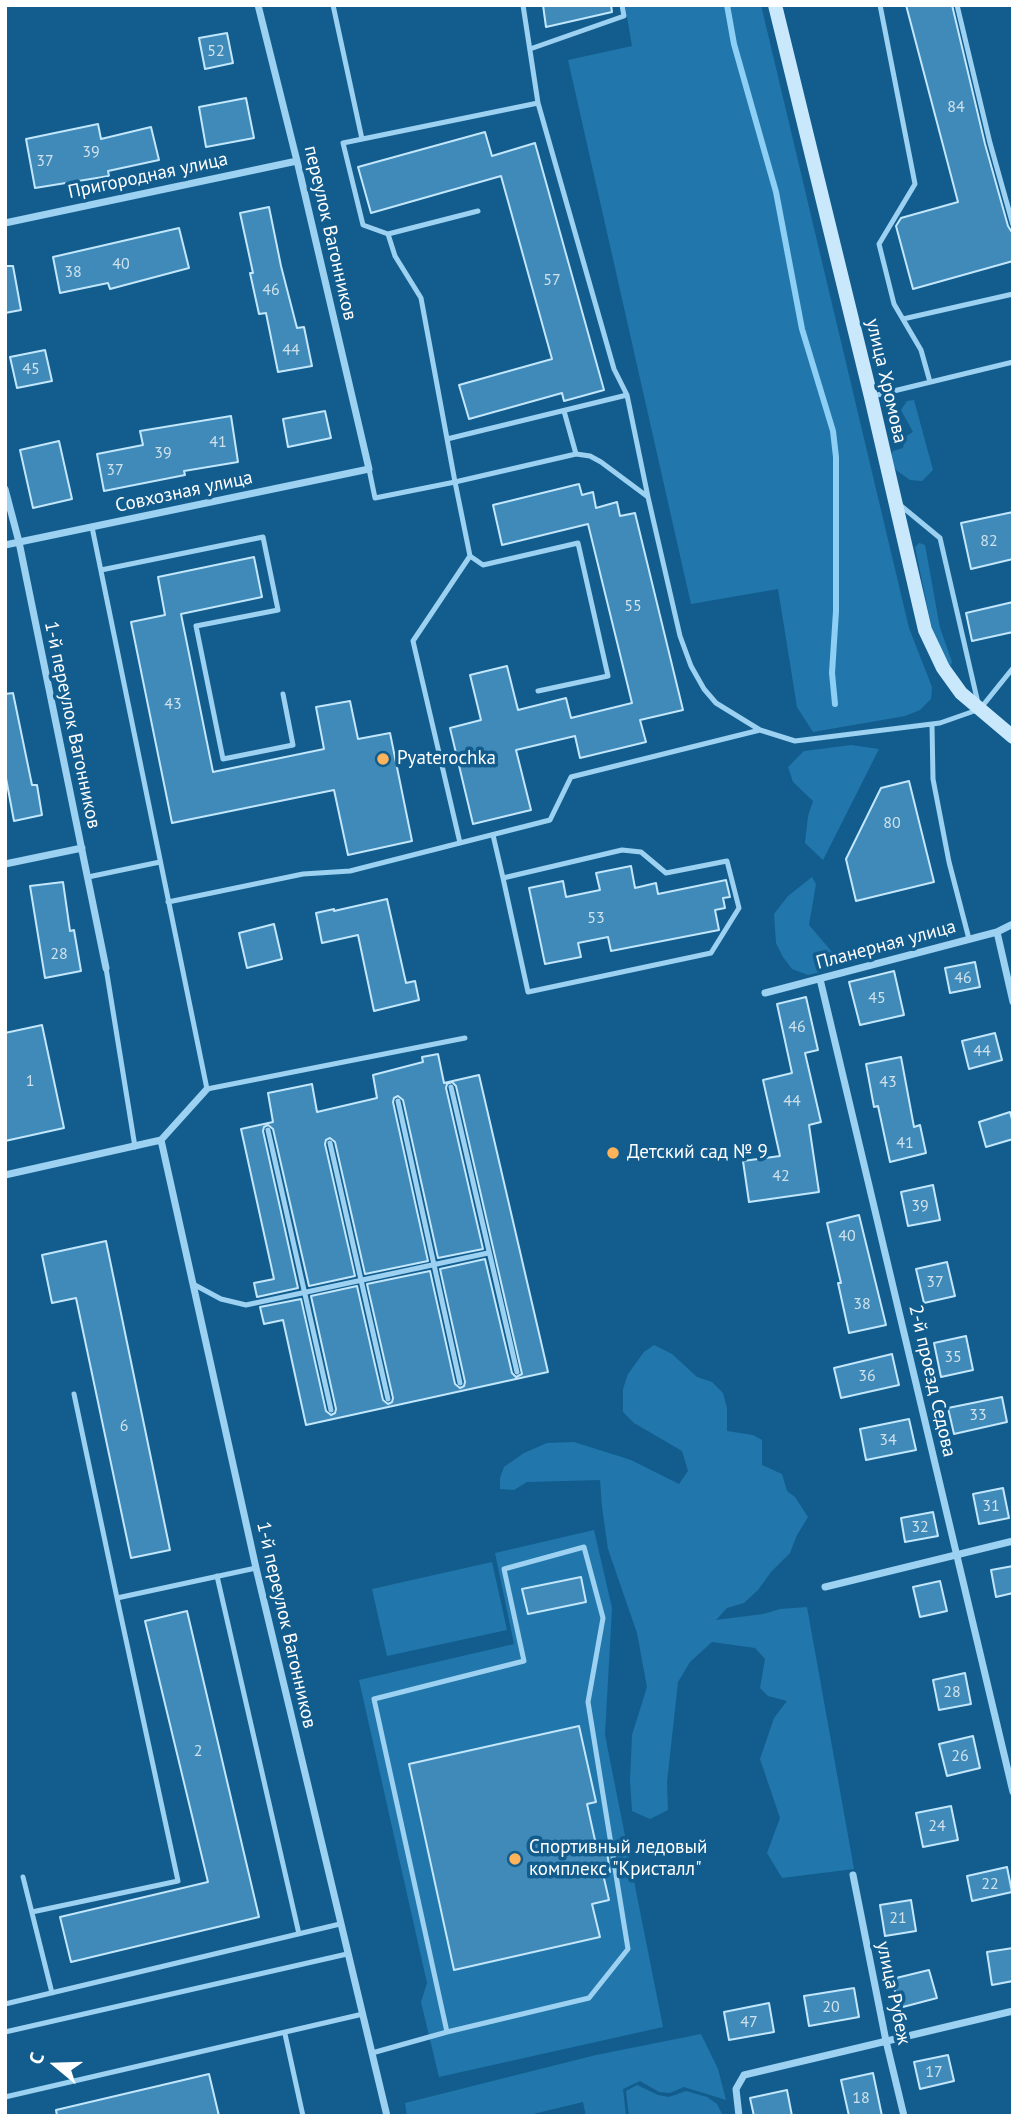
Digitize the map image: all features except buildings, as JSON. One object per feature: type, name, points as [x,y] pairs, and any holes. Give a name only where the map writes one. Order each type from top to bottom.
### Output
[{"type":"main road","name":"улица Хромова","points":[[775,5],[925,630],[951,681],[961,693],[1013,737]]},
{"type":"street","name":"переулок Вагонников","points":[[258,5],[369,469]]},
{"type":"street","name":"Пригородная улица","points":[[5,223],[297,161]]},
{"type":"street","name":"Совхозная улица","points":[[5,545],[369,469]]},
{"type":"street","name":"1-й переулок Вагонников","points":[[5,489],[19,542],[106,968]]},
{"type":"street","points":[[5,864],[82,848]]},
{"type":"street","name":"Планерная улица","points":[[765,993],[997,932],[1013,924]]},
{"type":"street","points":[[997,932],[1013,1002]]},
{"type":"street","name":"2-й проезд Седова","points":[[820,979],[1013,1792]]},
{"type":"street","points":[[5,1175],[161,1140],[207,1089]]},
{"type":"street","name":"1-й переулок Вагонников","points":[[161,1140],[256,1568],[387,2116]]},
{"type":"street","points":[[825,1587],[1013,1541]]},
{"type":"street","name":"улица Рубеж","points":[[853,1875],[904,2116]]},
{"type":"street","points":[[739,2116],[736,2089],[744,2075],[1013,2011]]},
{"type":"lane","points":[[333,5],[362,139]]},
{"type":"lane","points":[[523,5],[538,103],[614,369],[627,395],[680,636],[691,666],[704,689],[716,703],[760,730],[795,741],[932,724],[980,709],[1013,668]]},
{"type":"lane","points":[[530,49],[624,16],[622,5]]},
{"type":"lane","points":[[880,5],[915,184],[879,244],[894,304],[921,350],[930,382]]},
{"type":"lane","points":[[957,5],[1013,225]]},
{"type":"lane","points":[[478,211],[388,234],[363,226],[343,143],[538,103]]},
{"type":"lane","points":[[388,234],[396,256],[421,298],[470,556],[483,565],[578,543],[608,676],[538,691]]},
{"type":"lane","points":[[903,319],[1013,294]]},
{"type":"lane","points":[[871,397],[1013,362]]},
{"type":"lane","points":[[447,439],[627,395]]},
{"type":"lane","points":[[564,411],[576,454]]},
{"type":"lane","points":[[369,469],[375,498],[576,454],[601,461],[648,497]]},
{"type":"lane","points":[[895,501],[940,538],[980,709]]},
{"type":"lane","points":[[92,527],[207,1089],[465,1038]]},
{"type":"lane","points":[[101,570],[263,537],[278,610],[196,626],[223,759],[293,745],[283,694]]},
{"type":"lane","points":[[460,843],[413,641],[470,556]]},
{"type":"lane","points":[[932,724],[933,779],[949,862],[969,939]]},
{"type":"lane","points":[[169,902],[303,874],[350,872],[550,821],[571,777],[760,730]]},
{"type":"lane","points":[[493,835],[528,992],[711,953],[739,908],[727,861],[666,873],[641,852],[622,850],[503,878]]},
{"type":"lane","points":[[88,877],[160,862]]},
{"type":"lane","points":[[106,968],[135,1147]]},
{"type":"lane","points":[[451,1087],[517,1371]]},
{"type":"lane","points":[[398,1101],[460,1383]]},
{"type":"lane","points":[[268,1130],[331,1410]]},
{"type":"lane","points":[[330,1143],[388,1399]]},
{"type":"lane","points":[[192,1284],[221,1299],[246,1305],[488,1254]]},
{"type":"lane","points":[[32,1912],[178,1881],[74,1394]]},
{"type":"lane","points":[[372,2053],[589,1998],[628,1949],[589,1702],[603,1618],[584,1547],[504,1569],[524,1661],[374,1699],[447,2032]]},
{"type":"lane","points":[[117,1598],[256,1568]]},
{"type":"lane","points":[[217,1576],[299,1934]]},
{"type":"lane","points":[[23,1877],[52,1993]]},
{"type":"lane","points":[[5,2004],[340,1924]]},
{"type":"lane","points":[[5,2032],[347,1954]]},
{"type":"lane","points":[[5,2097],[363,2014]]},
{"type":"lane","points":[[285,2034],[303,2116]]},
{"type":"shaded area","points":[[625,5],[761,5],[909,628],[932,687],[931,699],[920,710],[905,716],[813,732],[797,707],[778,589],[691,604],[568,60],[632,46]]},
{"type":"shaded area","points":[[914,400],[933,470],[922,481],[910,480],[896,470],[889,459],[893,451],[903,448],[905,437],[913,432],[901,410],[907,401]]},
{"type":"shaded area","points":[[919,543],[925,545],[940,628],[952,662],[950,667],[933,634],[915,547]]},
{"type":"shaded area","points":[[851,745],[879,749],[823,860],[805,843],[808,816],[813,801],[793,782],[788,767],[804,751]]},
{"type":"shaded area","points":[[812,877],[816,884],[809,925],[838,959],[820,972],[808,975],[792,969],[783,957],[776,943],[774,914],[788,896]]},
{"type":"shaded area","points":[[654,1345],[672,1354],[697,1377],[712,1382],[723,1393],[727,1408],[727,1431],[753,1435],[762,1440],[762,1465],[782,1474],[787,1491],[795,1497],[808,1517],[790,1553],[758,1590],[744,1603],[727,1608],[716,1620],[807,1607],[854,1869],[782,1878],[767,1853],[780,1818],[760,1759],[774,1718],[787,1701],[768,1696],[760,1688],[765,1659],[755,1648],[712,1642],[690,1662],[678,1682],[667,1782],[668,1810],[650,1819],[632,1811],[632,1735],[647,1687],[637,1633],[608,1549],[600,1480],[527,1482],[514,1490],[500,1489],[504,1467],[524,1453],[547,1443],[574,1442],[631,1460],[679,1484],[688,1471],[682,1451],[634,1423],[623,1412],[623,1389],[628,1374],[644,1352]]},
{"type":"shaded area","name":"Спортивный ледовый комплекс \"Кристалл\"","points":[[594,1530],[612,1608],[605,1735],[663,2027],[439,2077],[421,2002],[427,1983],[359,1680],[514,1644],[495,1553]]},
{"type":"shaded area","points":[[492,1562],[507,1630],[387,1656],[372,1589]]},
{"type":"shaded area","points":[[701,2034],[718,2069],[726,2100],[684,2087],[670,2093],[659,2092],[640,2081],[623,2089],[626,2116],[586,2116],[583,2102],[525,2116],[407,2116],[405,2103],[596,2055]]},
{"type":"shaded area","points":[[637,2085],[669,2097],[686,2091],[707,2097],[717,2104],[723,2116],[629,2116],[626,2091]]},
{"type":"waterway","points":[[727,5],[734,44],[776,192],[802,329],[833,431],[836,457],[836,611],[832,673],[835,704]]},
{"type":"place","name":"Pyaterochka","points":[[383,759]]},
{"type":"place","name":"Детский сад № 9","points":[[613,1153]]},
{"type":"place","name":"Спортивный ледовый комплекс \"Кристалл\"","points":[[515,1859]]}]
